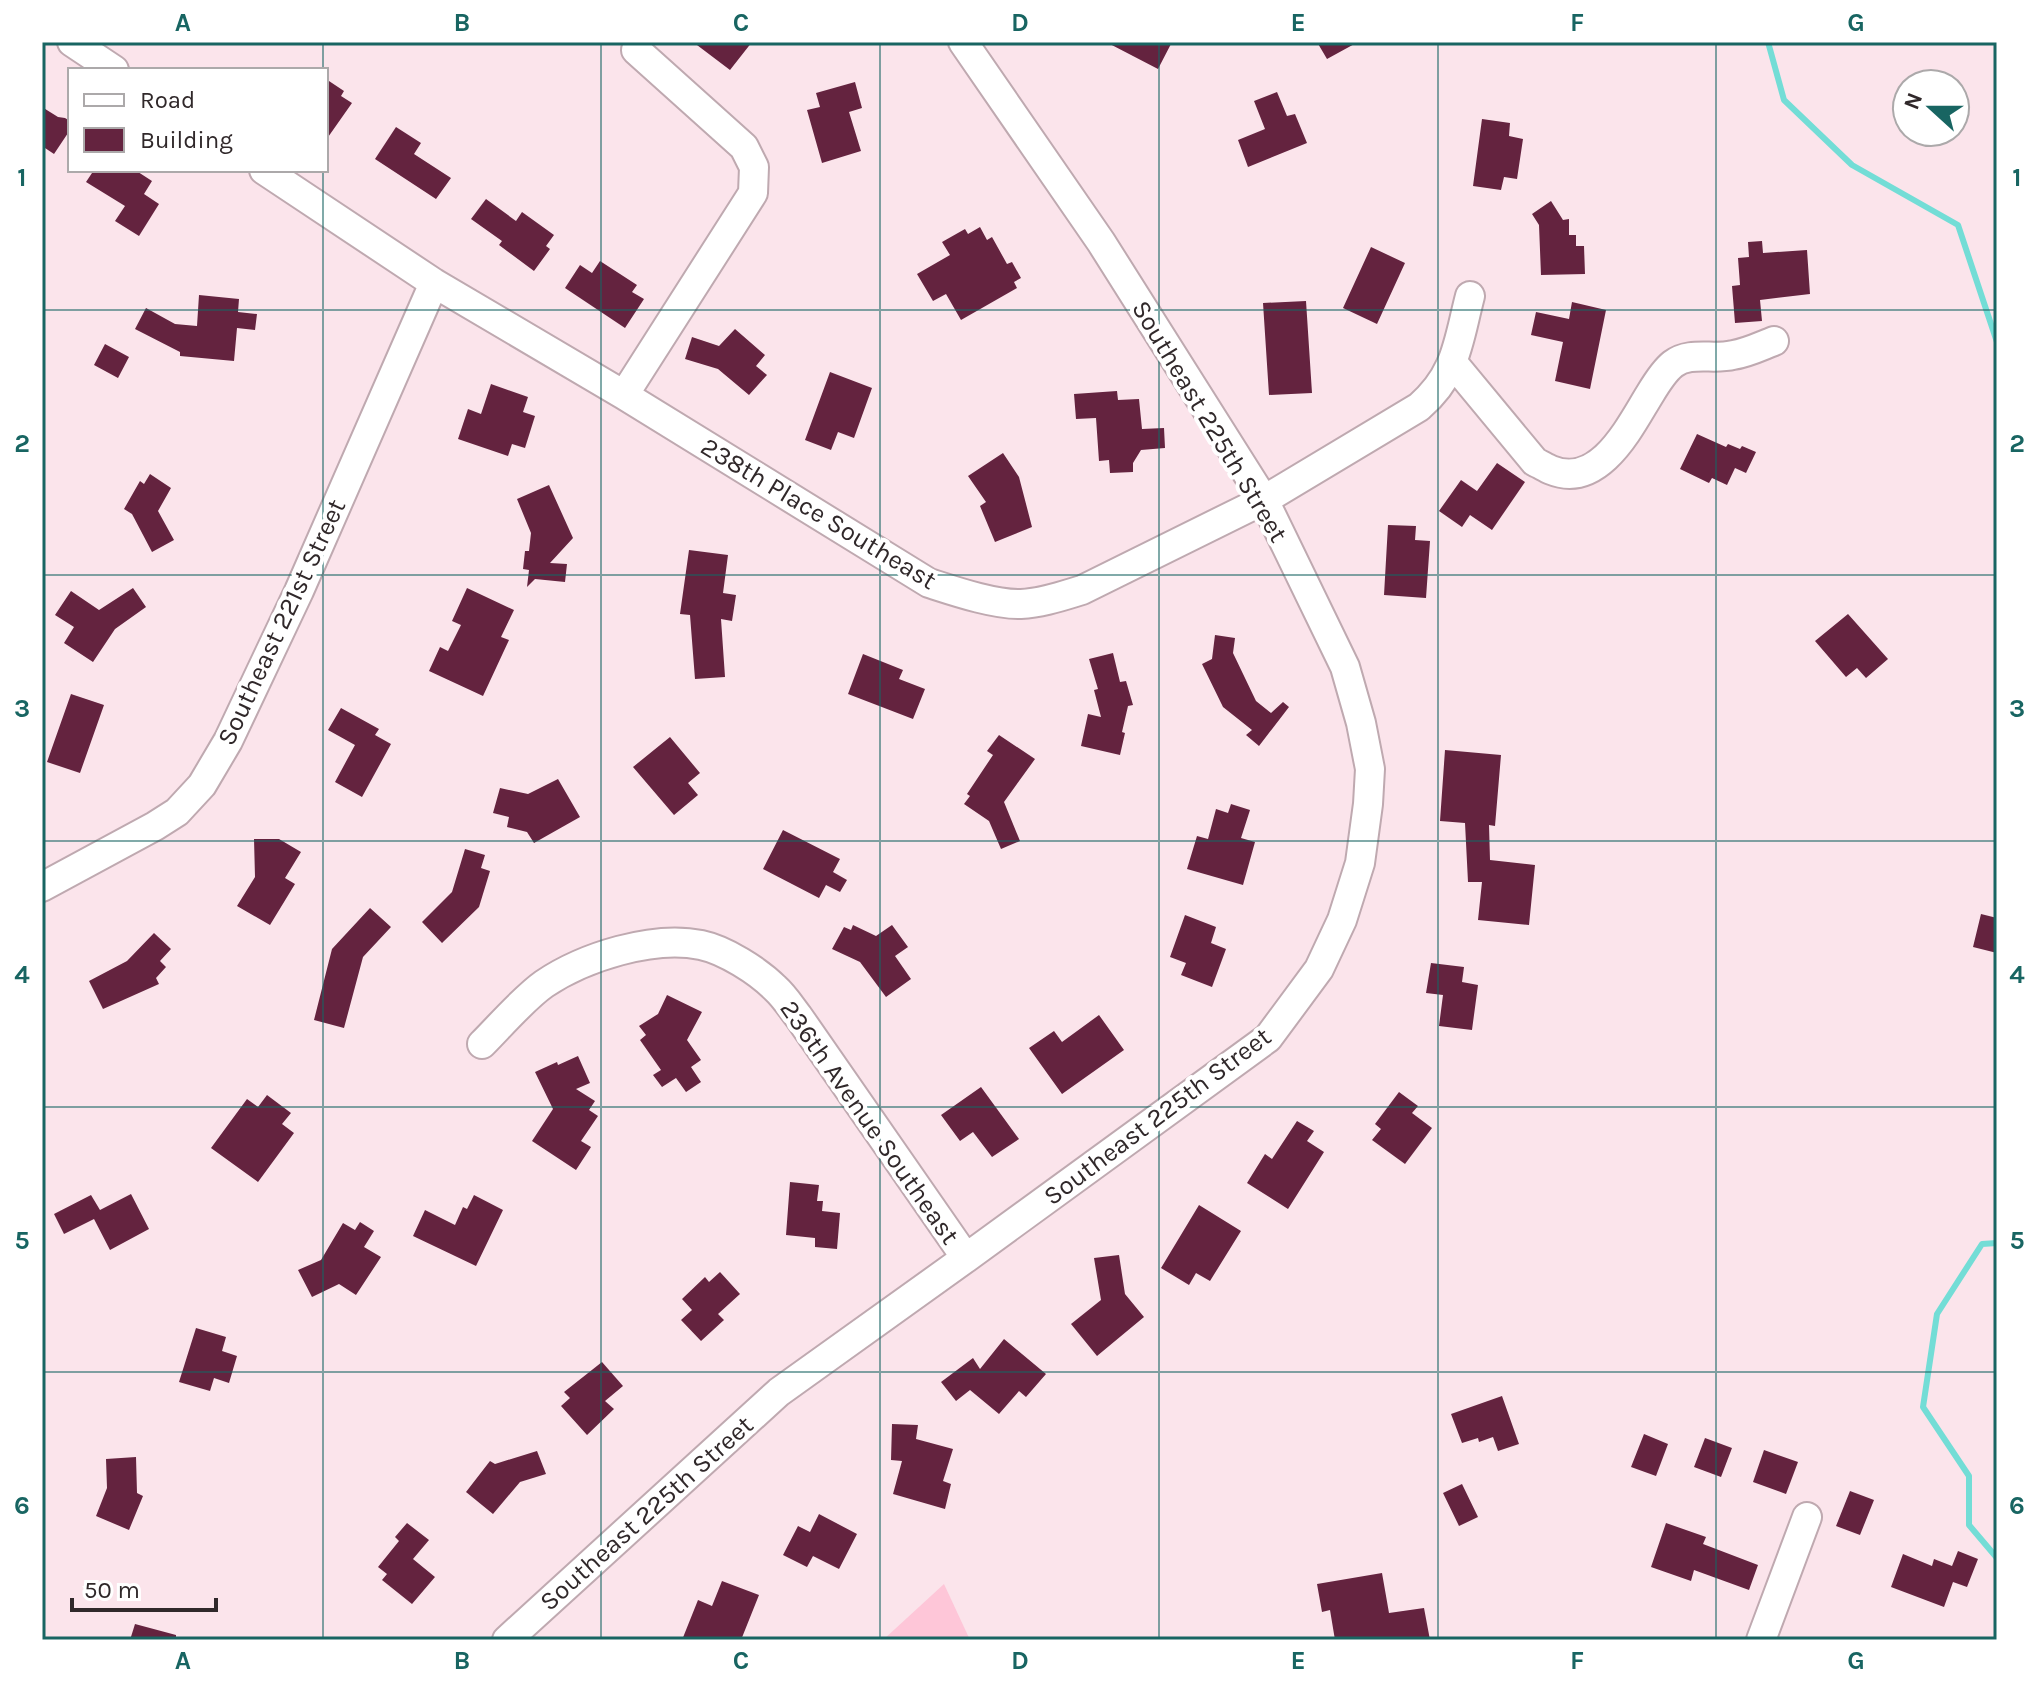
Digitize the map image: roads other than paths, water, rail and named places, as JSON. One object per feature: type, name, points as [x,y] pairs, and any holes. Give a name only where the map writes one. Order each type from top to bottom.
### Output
[{"type":"street","points":[[72,42],[111,68]]},
{"type":"street","name":"Southeast 225th Street","points":[[507,1640],[779,1392],[1268,1038],[1319,969],[1342,920],[1360,863],[1370,769],[1345,667],[1264,500],[1101,242],[963,42]]},
{"type":"street","points":[[624,395],[753,193],[754,167],[744,147],[636,50]]},
{"type":"street","name":"238th Place Southeast","points":[[267,172],[434,283],[624,395],[929,583],[975,597],[1018,604],[1053,599],[1082,590],[1264,500],[1419,407],[1435,393],[1453,363],[1470,296]]},
{"type":"street","name":"Southeast 221st Street","points":[[42,887],[177,812],[202,785],[228,741],[299,591],[434,283]]},
{"type":"street","points":[[1453,363],[1535,462],[1554,472],[1566,473],[1598,464],[1617,447],[1658,381],[1673,364],[1690,356],[1737,355],[1774,341]]},
{"type":"street","name":"236th Avenue Southeast","points":[[482,1044],[543,985],[575,967],[617,950],[651,943],[701,945],[722,952],[775,987],[966,1258]]},
{"type":"street","points":[[1761,1640],[1807,1517]]},
{"type":"waterway","points":[[1768,42],[1784,100],[1852,165],[1958,225],[1997,342]]},
{"type":"waterway","points":[[1997,1243],[1982,1244],[1937,1314],[1923,1407],[1969,1476],[1969,1525],[1997,1558]]}]
